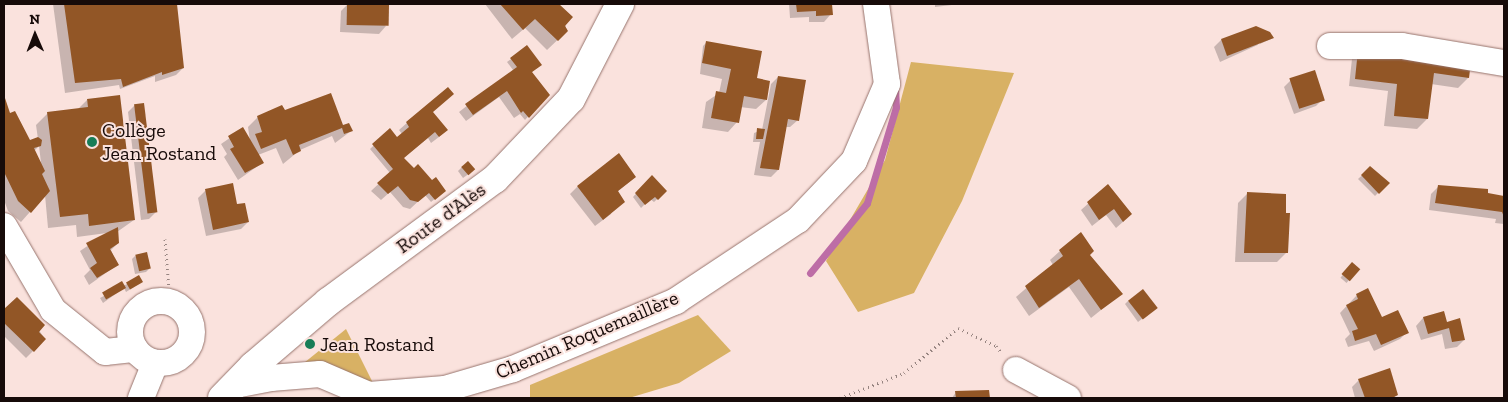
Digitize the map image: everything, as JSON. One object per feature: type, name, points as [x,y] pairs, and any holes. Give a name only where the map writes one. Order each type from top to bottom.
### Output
[{"type":"main road","name":"Route d'Alès","points":[[229,392],[328,302],[495,179],[571,99],[620,4]]},
{"type":"street","name":"Chemin Roquemaillère","points":[[229,392],[271,378],[320,374],[369,395],[445,389],[513,369],[676,301],[798,220],[854,161],[887,84],[876,4]]},
{"type":"street","points":[[1330,46],[1402,46],[1504,64]]},
{"type":"street","points":[[4,226],[53,310],[105,352],[145,356],[173,361],[188,348],[191,340],[190,321],[186,313],[170,302],[152,303],[136,313],[130,331],[145,356],[141,398]]},
{"type":"street","points":[[1016,370],[1068,398]]},
{"type":"path","points":[[165,239],[170,302]]},
{"type":"path","points":[[840,398],[904,373],[958,328],[996,346],[1016,370]]},
{"type":"shaded area","points":[[911,62],[1014,73],[962,201],[914,293],[858,312],[826,261],[885,160]]},
{"type":"shaded area","points":[[698,315],[731,351],[679,383],[629,398],[530,398],[530,385]]},
{"type":"shaded area","points":[[346,329],[376,389],[294,371]]},
{"type":"building","points":[[64,4],[177,4],[184,68],[162,75],[162,72],[123,87],[121,79],[75,83]]},
{"type":"building","points":[[347,4],[389,5],[389,26],[347,25]]},
{"type":"building","points":[[500,4],[559,4],[573,17],[565,26],[568,31],[558,41],[535,19],[523,30]]},
{"type":"building","points":[[796,4],[832,4],[833,15],[816,16],[816,11],[797,12]]},
{"type":"building","points":[[1256,26],[1270,32],[1274,38],[1227,56],[1221,39]]},
{"type":"building","points":[[706,41],[762,51],[757,78],[770,81],[767,100],[744,96],[739,123],[711,118],[716,91],[726,93],[731,69],[702,63]]},
{"type":"building","points":[[527,45],[542,65],[532,72],[550,95],[529,118],[523,111],[521,113],[507,91],[473,115],[465,104],[517,67],[510,58]]},
{"type":"building","points":[[1358,50],[1471,62],[1469,78],[1434,73],[1428,119],[1394,116],[1397,84],[1355,79]]},
{"type":"building","points":[[1315,70],[1325,100],[1299,109],[1289,78]]},
{"type":"building","points":[[778,76],[806,80],[799,121],[788,119],[779,170],[760,168]]},
{"type":"building","points":[[448,87],[454,94],[433,112],[448,130],[439,137],[435,132],[404,158],[414,168],[418,164],[432,180],[436,177],[446,191],[435,200],[429,193],[418,202],[410,200],[398,186],[388,194],[377,183],[393,169],[372,144],[390,128],[397,137],[409,127],[406,122]]},
{"type":"building","points":[[331,93],[343,125],[349,123],[353,131],[344,134],[342,128],[299,145],[301,151],[293,155],[286,139],[261,149],[255,134],[262,132],[257,116],[282,105],[285,110]]},
{"type":"building","points":[[4,95],[10,113],[15,111],[30,140],[38,137],[42,140],[41,146],[34,148],[45,171],[42,174],[50,191],[31,213],[18,201],[4,172]]},
{"type":"building","points":[[120,95],[135,220],[89,226],[88,214],[60,217],[47,112],[88,107],[87,99]]},
{"type":"building","points":[[144,103],[157,212],[147,213],[134,104]]},
{"type":"building","points":[[243,127],[264,163],[245,173],[230,149],[234,147],[228,136]]},
{"type":"building","points":[[757,128],[765,129],[763,139],[756,139]]},
{"type":"building","points":[[619,153],[636,177],[618,191],[625,202],[603,220],[577,186]]},
{"type":"building","points":[[468,161],[475,169],[468,175],[461,167]]},
{"type":"building","points":[[1370,166],[1390,183],[1379,194],[1361,175]]},
{"type":"building","points":[[652,175],[667,191],[658,200],[655,197],[645,205],[635,193]]},
{"type":"building","points":[[233,183],[237,204],[245,203],[249,222],[213,230],[205,189]]},
{"type":"building","points":[[1108,184],[1132,214],[1123,222],[1114,209],[1099,220],[1087,202]]},
{"type":"building","points":[[1438,185],[1488,189],[1488,193],[1504,196],[1504,217],[1502,212],[1435,203]]},
{"type":"building","points":[[1247,192],[1286,194],[1286,213],[1290,213],[1288,253],[1244,253]]},
{"type":"building","points":[[118,227],[119,243],[110,249],[119,265],[97,278],[90,268],[97,263],[86,243]]},
{"type":"building","points":[[1081,232],[1094,251],[1090,255],[1123,294],[1101,310],[1079,279],[1039,308],[1025,286],[1063,256],[1059,250]]},
{"type":"building","points":[[147,252],[151,269],[139,271],[135,255]]},
{"type":"building","points":[[1352,262],[1360,269],[1350,281],[1342,274]]},
{"type":"building","points":[[139,275],[143,282],[130,289],[126,282]]},
{"type":"building","points":[[122,281],[126,288],[106,299],[102,292]]},
{"type":"building","points":[[1368,288],[1382,317],[1398,310],[1409,333],[1381,345],[1376,334],[1355,341],[1352,331],[1358,329],[1346,305],[1358,299],[1356,294]]},
{"type":"building","points":[[1143,289],[1158,308],[1143,320],[1128,301]]},
{"type":"building","points":[[17,297],[45,325],[39,332],[46,339],[34,352],[4,323],[4,309]]},
{"type":"building","points":[[1444,311],[1447,322],[1460,318],[1465,340],[1452,342],[1449,328],[1428,334],[1423,317]]},
{"type":"building","points":[[1390,368],[1398,395],[1392,398],[1365,398],[1358,379]]},
{"type":"building","points":[[989,390],[990,398],[956,398],[955,391]]},
{"type":"waterway","points":[[810,273],[867,203],[896,107],[895,89]]},
{"type":"place","name":"Collège Jean Rostand","points":[[92,142]]},
{"type":"place","name":"Jean Rostand","points":[[310,344]]}]
